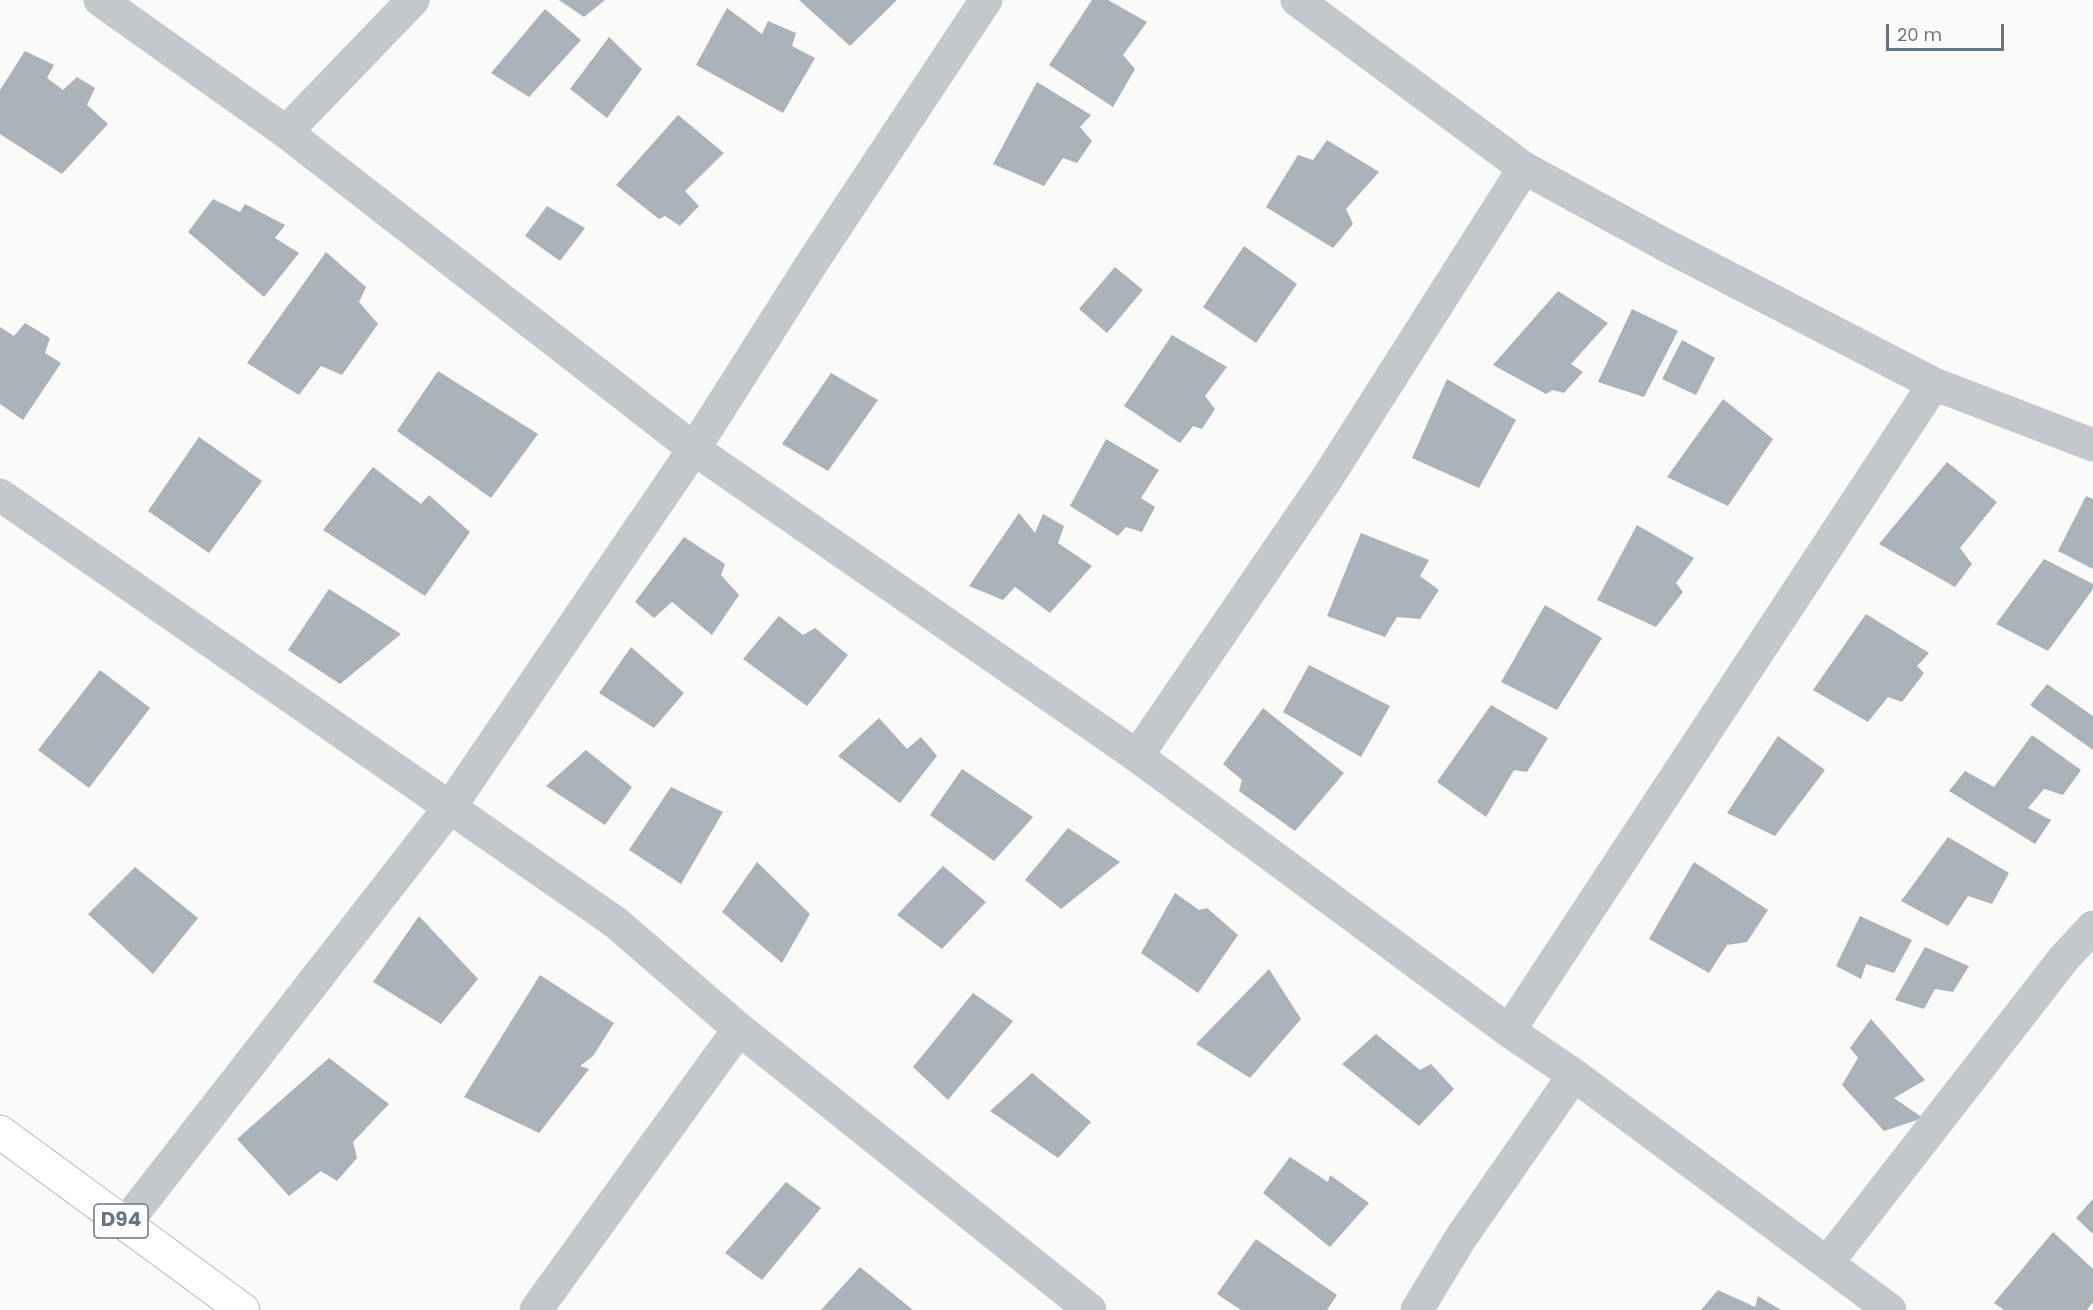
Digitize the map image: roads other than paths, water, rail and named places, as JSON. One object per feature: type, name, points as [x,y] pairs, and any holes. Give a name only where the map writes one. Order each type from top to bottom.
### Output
[{"type":"main road","name":"D94","points":[[0,1132],[243,1310]]},
{"type":"street","points":[[100,0],[286,132],[694,449],[1137,756],[1509,1031],[1574,1075],[1890,1310]]},
{"type":"street","points":[[286,132],[414,0]]},
{"type":"street","points":[[125,1224],[450,807],[694,449],[812,263],[986,0]]},
{"type":"street","points":[[1297,0],[1524,168],[1667,246],[1934,384],[2093,445]]},
{"type":"street","points":[[1137,756],[1326,480],[1524,168]]},
{"type":"street","points":[[1509,1031],[1934,384]]},
{"type":"street","points":[[0,495],[615,922],[739,1029],[1090,1310]]},
{"type":"street","points":[[1827,1263],[2065,957],[2093,927]]},
{"type":"street","points":[[536,1310],[739,1029]]},
{"type":"street","points":[[1417,1310],[1460,1239],[1574,1075]]}]
